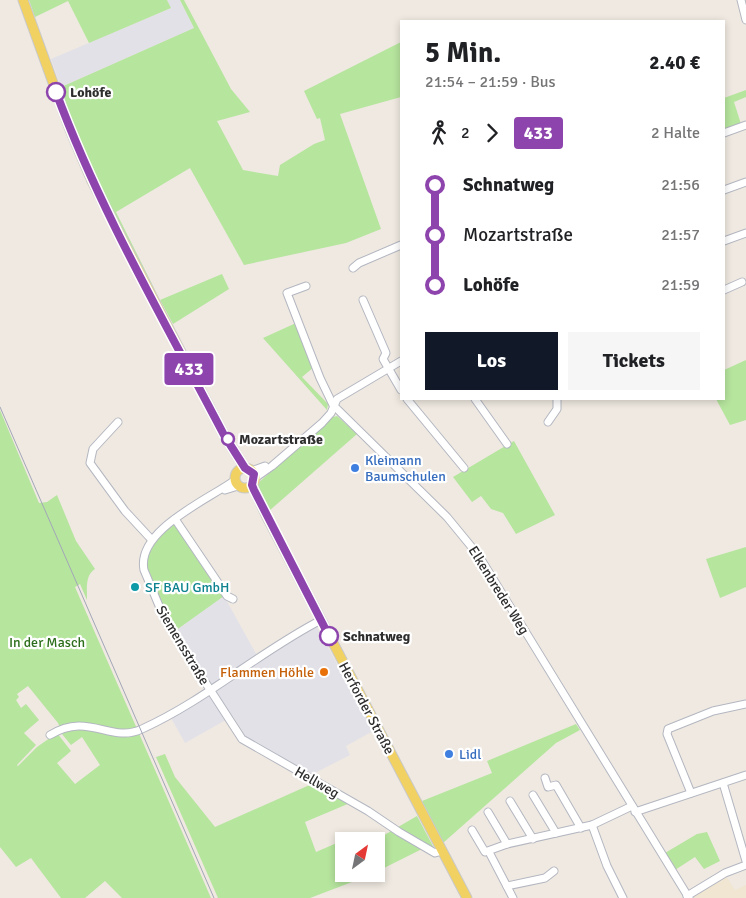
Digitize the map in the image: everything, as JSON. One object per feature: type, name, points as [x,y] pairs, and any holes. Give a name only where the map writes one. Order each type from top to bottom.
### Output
[{"type":"main road","name":"Herforder Straße","points":[[23,0],[78,149],[156,306],[245,478],[467,898]]},
{"type":"street","points":[[741,0],[746,20]]},
{"type":"street","points":[[725,133],[746,125]]},
{"type":"street","points":[[725,190],[746,182]]},
{"type":"street","points":[[725,241],[746,233]]},
{"type":"street","points":[[353,268],[359,263],[400,245]]},
{"type":"street","points":[[725,290],[742,282]]},
{"type":"street","name":"Elkenbreder Weg","points":[[306,286],[287,293],[320,378],[334,405],[446,517],[480,556],[688,897]]},
{"type":"street","points":[[364,300],[386,353],[383,359],[400,388]]},
{"type":"street","points":[[245,478],[275,463],[322,423],[331,413],[337,399],[400,362]]},
{"type":"street","points":[[407,400],[464,468]]},
{"type":"street","points":[[476,400],[507,444]]},
{"type":"street","points":[[548,422],[557,409],[557,400]]},
{"type":"street","points":[[118,422],[93,449],[90,462],[125,511],[151,540]]},
{"type":"street","name":"Siemensstraße","points":[[211,691],[164,620],[142,562],[151,540],[175,519],[245,478]]},
{"type":"street","points":[[175,519],[227,596],[233,599]]},
{"type":"street","points":[[50,735],[61,728],[81,724],[122,733],[136,731],[211,691],[321,620]]},
{"type":"street","name":"Hellweg","points":[[211,691],[242,739],[368,811],[420,845],[435,852],[442,851]]},
{"type":"street","points":[[691,792],[667,734],[668,729],[713,711],[746,704]]},
{"type":"street","points":[[489,852],[507,844],[592,826],[634,809],[746,775]]},
{"type":"street","points":[[545,778],[548,787],[556,785],[581,828]]},
{"type":"street","points":[[723,783],[746,861]]},
{"type":"street","points":[[533,795],[556,833]]},
{"type":"street","points":[[510,801],[533,839]]},
{"type":"street","points":[[488,812],[507,844]]},
{"type":"street","points":[[592,826],[607,866],[623,898]]},
{"type":"street","points":[[472,830],[485,852],[489,852],[513,898]]},
{"type":"street","points":[[688,897],[725,873],[746,865]]},
{"type":"street","points":[[508,886],[545,878],[554,871]]},
{"type":"shaded area","points":[[167,0],[180,0],[194,28],[61,87],[51,59],[171,8]]},
{"type":"shaded area","points":[[224,596],[260,661],[316,625],[373,731],[346,746],[350,755],[309,776],[246,738],[233,716],[185,743],[170,716],[217,692],[175,631]]},
{"type":"shaded area","points":[[726,876],[735,890],[746,885],[746,898],[694,898],[695,895]]},
{"type":"green space","points":[[29,0],[167,0],[171,8],[89,43],[68,1],[35,17]]},
{"type":"green space","points":[[180,0],[184,0],[231,89],[250,112],[217,121],[243,170],[278,176],[280,165],[314,144],[325,140],[320,118],[317,119],[304,91],[400,43],[400,97],[340,114],[381,229],[346,243],[244,265],[190,168],[116,212],[159,298],[96,181],[59,88],[194,28]]},
{"type":"green space","points":[[746,90],[746,97],[734,102],[741,124],[725,130],[725,98]]},
{"type":"green space","points":[[222,274],[229,289],[173,324],[160,300]]},
{"type":"green space","points":[[296,323],[314,367],[302,377],[328,404],[327,410],[263,338]]},
{"type":"green space","points":[[746,360],[746,420],[730,425],[717,400],[725,400],[725,370]]},
{"type":"green space","name":"In der Masch","points":[[0,410],[39,503],[47,502],[57,495],[76,541],[95,569],[88,579],[87,600],[80,584],[75,587],[211,898],[122,898],[105,881],[85,898],[61,898],[31,858],[16,867],[0,847]],"holes":[[[28,686],[60,728],[80,723],[123,731],[124,735],[79,727],[64,730],[62,734],[71,745],[82,737],[100,765],[75,784],[57,763],[71,751],[57,733],[37,747],[18,766],[36,745],[24,733],[39,720],[26,704],[21,708],[16,700],[19,697],[17,694]]]},
{"type":"green space","points":[[337,416],[357,434],[269,511],[257,487],[258,483],[333,417]]},
{"type":"green space","points":[[514,441],[555,515],[516,534],[503,513],[491,509],[481,496],[472,502],[453,477]]},
{"type":"green space","points":[[175,523],[224,596],[175,631],[155,594],[147,572],[146,555],[151,546]]},
{"type":"green space","points":[[746,547],[746,587],[720,598],[706,559]]},
{"type":"green space","points":[[576,724],[580,730],[556,743],[443,843],[422,801],[492,773],[487,761]]},
{"type":"green space","points":[[165,754],[175,777],[215,827],[314,783],[350,803],[305,822],[316,852],[335,844],[335,882],[352,882],[310,898],[218,898],[156,757]]},
{"type":"green space","points":[[417,816],[435,850],[422,849],[385,868],[385,835]]},
{"type":"green space","points":[[707,832],[720,861],[704,869],[695,857],[675,870],[665,853],[697,834]]},
{"type":"railway","points":[[0,407],[214,898]]},
{"type":"bus line","name":"433","points":[[56,92],[99,196],[224,435],[228,438],[245,468],[254,474],[252,485],[254,490],[329,636]]},
{"type":"place","name":"Lohöfe","points":[[56,92]]},
{"type":"place","name":"Mozartstraße","points":[[228,439]]},
{"type":"place","name":"Kleimann Baumschulen","points":[[355,468]]},
{"type":"place","name":"SF BAU GmbH","points":[[135,587]]},
{"type":"place","name":"Schnatweg","points":[[329,636]]},
{"type":"place","name":"Flammen Höhle","points":[[324,672]]},
{"type":"place","name":"Lidl","points":[[449,754]]}]
